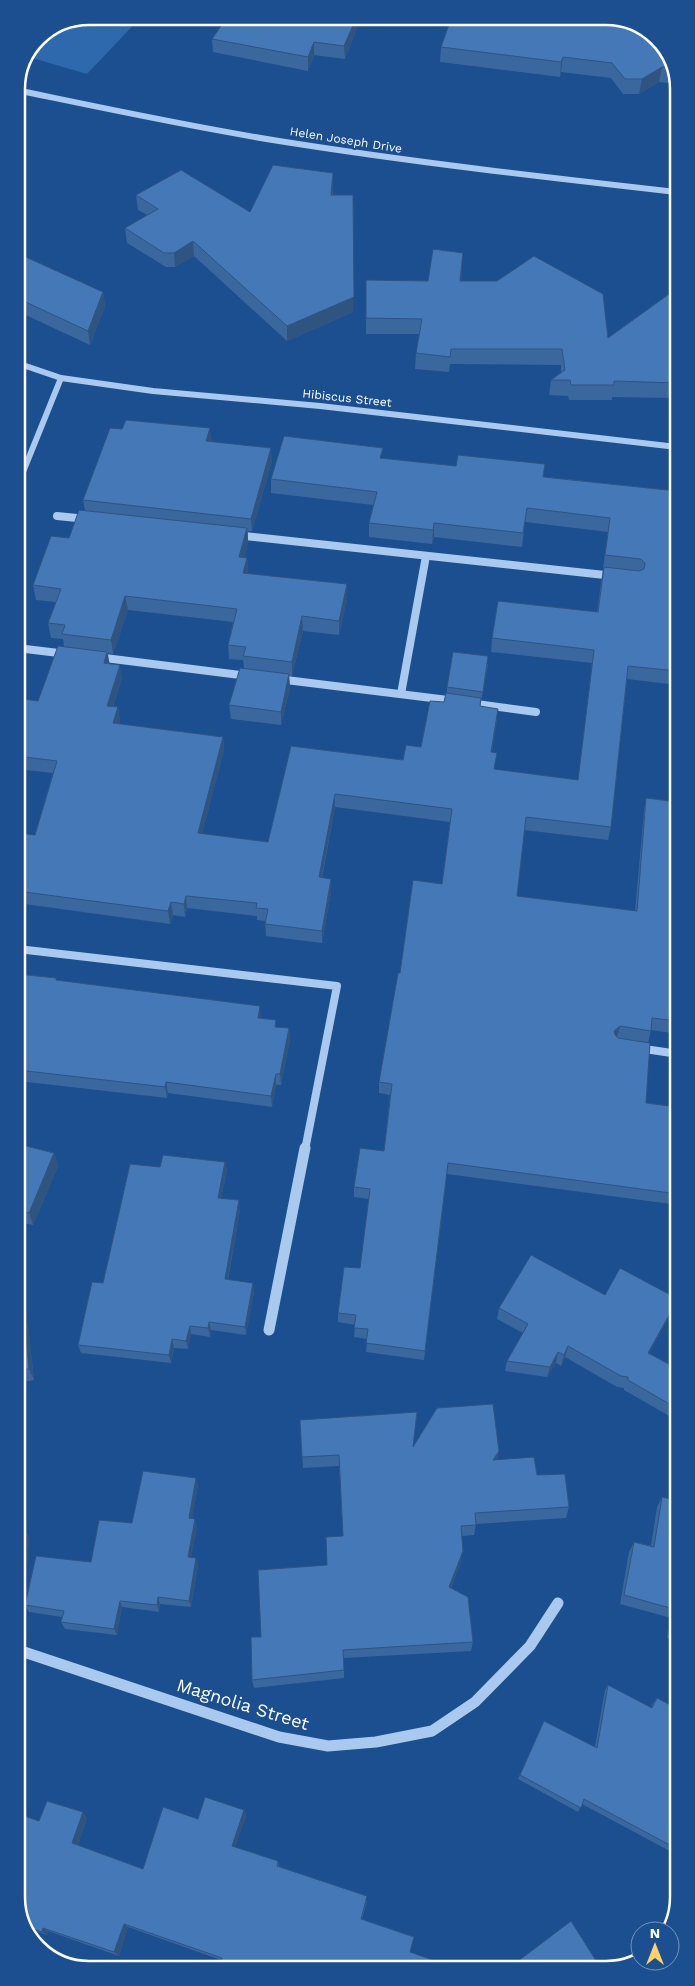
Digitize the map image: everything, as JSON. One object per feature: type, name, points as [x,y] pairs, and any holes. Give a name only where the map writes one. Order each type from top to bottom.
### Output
[{"type":"street","name":"Helen Joseph Drive","points":[[25,92],[178,124],[426,164],[670,191]]},
{"type":"street","name":"Hibiscus Street","points":[[25,366],[61,378],[153,391],[320,406],[670,446]]},
{"type":"street","points":[[25,467],[61,378]]},
{"type":"street","points":[[57,516],[96,520]]},
{"type":"street","points":[[232,535],[618,577]]},
{"type":"street","points":[[402,694],[426,556]]},
{"type":"street","points":[[25,649],[76,655]]},
{"type":"street","points":[[86,656],[254,676]]},
{"type":"street","points":[[273,679],[536,712]]},
{"type":"street","points":[[25,950],[337,986],[269,1330]]},
{"type":"street","points":[[626,1046],[670,1053]]},
{"type":"street","name":"Magnolia Street","points":[[25,1652],[279,1737],[328,1746],[376,1742],[432,1731],[476,1702],[530,1646],[558,1603]]},
{"type":"shaded area","points":[[90,25],[133,25],[87,74],[33,58],[38,50],[47,41],[69,28]]},
{"type":"building","points":[[222,25],[353,25],[344,46],[314,42],[308,57],[212,39]]},
{"type":"building","points":[[449,25],[610,25],[622,27],[645,38],[659,54],[666,67],[662,67],[642,79],[625,79],[612,63],[563,57],[561,62],[441,47]]},
{"type":"building","points":[[273,165],[333,173],[331,195],[353,195],[354,297],[287,326],[193,241],[174,253],[164,253],[125,228],[158,209],[136,195],[181,170],[250,212]]},
{"type":"building","points":[[433,249],[463,253],[460,281],[497,281],[534,256],[603,294],[608,338],[670,293],[670,383],[614,381],[614,385],[571,385],[570,380],[551,380],[565,370],[562,349],[451,349],[450,357],[416,353],[422,319],[366,318],[366,280],[428,281]]},
{"type":"building","points":[[25,257],[103,292],[88,331],[25,302]]},
{"type":"building","points":[[126,420],[210,428],[206,441],[271,448],[251,519],[83,500],[110,428],[122,429]]},
{"type":"building","points":[[284,436],[383,448],[380,458],[456,466],[458,455],[545,464],[543,477],[670,490],[670,670],[628,666],[611,827],[526,817],[517,896],[637,911],[646,798],[670,801],[670,1020],[652,1018],[651,1031],[620,1026],[614,1031],[618,1038],[650,1043],[646,1103],[670,1106],[670,1193],[448,1163],[425,1351],[366,1343],[368,1329],[354,1328],[356,1315],[338,1313],[344,1267],[360,1268],[370,1189],[354,1187],[360,1148],[384,1151],[392,1084],[379,1082],[398,973],[400,973],[413,880],[442,884],[452,809],[335,794],[319,877],[331,879],[322,931],[265,924],[268,909],[256,908],[257,903],[186,896],[184,904],[171,902],[168,911],[25,892],[25,834],[35,835],[57,761],[25,757],[25,699],[38,701],[58,646],[107,652],[104,663],[120,665],[107,706],[118,707],[113,723],[223,737],[198,833],[268,842],[291,746],[403,760],[406,745],[421,747],[430,701],[444,702],[446,693],[481,698],[480,706],[498,709],[491,752],[497,753],[494,769],[578,780],[594,650],[492,638],[498,601],[598,612],[604,567],[639,571],[644,569],[645,563],[641,559],[605,555],[610,518],[527,508],[523,533],[434,523],[433,530],[369,523],[377,492],[271,479]]},
{"type":"building","points":[[79,510],[247,528],[239,557],[247,558],[243,573],[347,584],[339,621],[302,616],[292,662],[243,656],[246,647],[228,645],[237,609],[125,596],[111,640],[62,634],[65,625],[48,623],[61,589],[33,585],[51,536],[69,538]]},
{"type":"building","points":[[453,652],[488,656],[483,692],[447,687]]},
{"type":"building","points":[[240,668],[289,674],[281,712],[229,705]]},
{"type":"building","points":[[25,975],[260,1006],[258,1018],[276,1020],[275,1027],[289,1028],[280,1074],[276,1074],[271,1096],[166,1082],[165,1087],[25,1071]]},
{"type":"building","points":[[25,1146],[54,1153],[29,1213],[25,1212]]},
{"type":"building","points":[[163,1155],[225,1162],[218,1198],[239,1200],[225,1279],[253,1283],[245,1327],[209,1322],[208,1328],[190,1326],[186,1341],[172,1339],[169,1355],[78,1345],[92,1282],[103,1283],[130,1164],[160,1167]]},
{"type":"building","points":[[531,1255],[605,1295],[620,1268],[670,1295],[670,1313],[648,1353],[670,1365],[670,1404],[628,1380],[628,1377],[621,1376],[568,1346],[564,1355],[558,1352],[550,1367],[507,1361],[528,1324],[499,1308]]},
{"type":"building","points":[[25,1326],[29,1369],[25,1370]]},
{"type":"building","points":[[493,1404],[499,1451],[493,1460],[534,1457],[537,1475],[565,1474],[569,1507],[475,1513],[476,1525],[461,1526],[463,1551],[449,1587],[468,1597],[473,1642],[343,1650],[344,1670],[252,1680],[251,1637],[261,1637],[258,1570],[327,1565],[326,1537],[343,1536],[339,1455],[302,1457],[300,1420],[417,1412],[413,1447],[437,1408]]},
{"type":"building","points":[[143,1471],[196,1478],[189,1518],[195,1519],[188,1557],[196,1558],[189,1601],[158,1597],[157,1605],[120,1601],[114,1629],[61,1622],[64,1611],[25,1605],[36,1556],[91,1562],[99,1520],[132,1523]]},
{"type":"building","points":[[662,1497],[670,1499],[670,1608],[624,1595],[634,1542],[654,1547]]},
{"type":"building","points":[[608,1685],[652,1708],[657,1698],[670,1705],[670,1845],[584,1799],[581,1808],[520,1775],[544,1721],[597,1748]]},
{"type":"building","points":[[205,1797],[244,1810],[232,1846],[278,1861],[277,1866],[367,1896],[361,1919],[414,1937],[410,1952],[435,1961],[221,1961],[222,1958],[124,1924],[114,1952],[43,1928],[42,1932],[35,1929],[27,1913],[25,1896],[25,1816],[39,1821],[47,1801],[83,1812],[72,1843],[143,1869],[163,1807],[198,1819]]},
{"type":"building","points":[[571,1921],[596,1961],[518,1961]]}]
